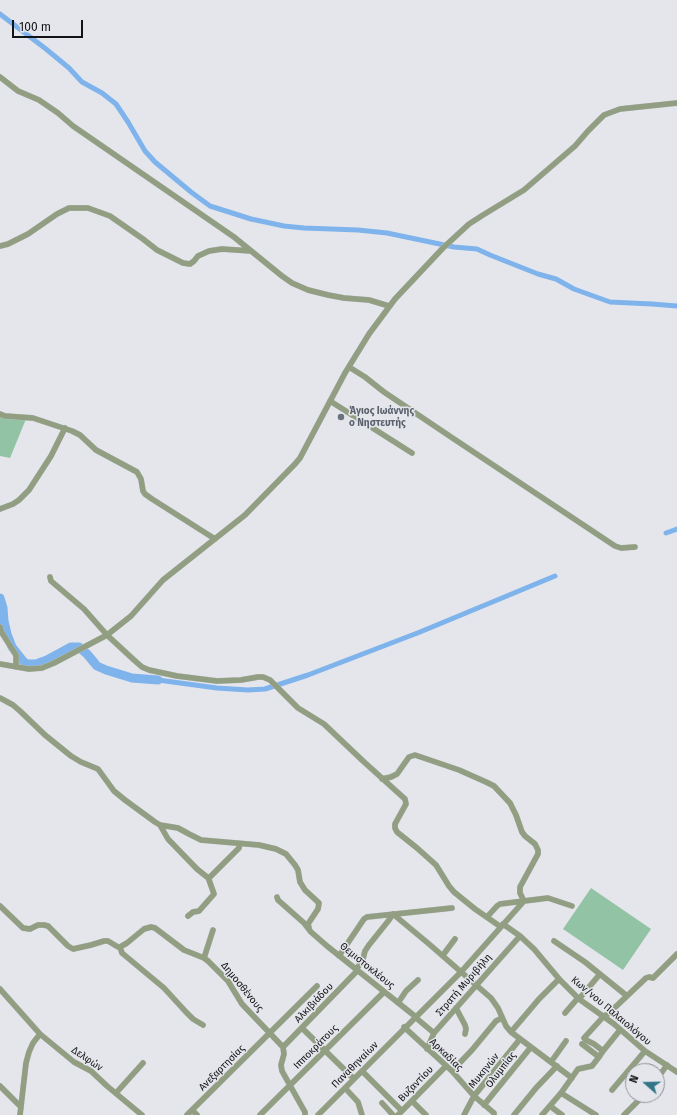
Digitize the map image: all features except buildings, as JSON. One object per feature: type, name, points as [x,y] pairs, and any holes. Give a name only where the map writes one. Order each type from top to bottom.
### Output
[{"type":"street","points":[[0,77],[22,93],[39,100],[58,113],[73,126],[234,237],[282,276],[300,287],[336,297],[369,300],[389,306]]},
{"type":"street","points":[[0,664],[29,669],[42,668],[54,664],[107,636],[131,616],[163,580],[245,515],[295,464],[312,437],[330,400],[369,334],[398,295],[442,248],[469,224],[524,190],[575,146],[604,115],[620,109],[677,103]]},
{"type":"street","points":[[0,246],[8,244],[28,234],[57,214],[69,208],[88,208],[110,216],[144,239],[157,250],[183,263],[190,264],[198,256],[209,250],[222,249],[251,251]]},
{"type":"street","points":[[349,367],[366,377],[384,392],[456,441],[615,546],[621,548],[635,547]]},
{"type":"street","points":[[330,400],[412,453]]},
{"type":"street","points":[[0,414],[5,416],[33,418],[65,428],[80,435],[100,452],[137,472],[141,479],[142,488],[145,494],[215,539]]},
{"type":"street","points":[[0,510],[19,500],[30,490],[51,456],[65,428]]},
{"type":"street","points":[[50,577],[51,581],[84,609],[107,636],[142,667],[177,676],[217,681],[263,677],[270,680],[298,708],[319,720],[382,779],[397,774],[409,757],[415,755],[465,773],[494,786],[510,803],[522,832],[535,844],[538,850],[537,856],[520,887],[520,893],[524,901]]},
{"type":"street","points":[[0,627],[2,634],[16,655],[16,666]]},
{"type":"street","points":[[0,698],[13,705],[45,735],[71,756],[98,769],[114,791],[160,825],[178,828],[201,840],[259,845],[276,849],[286,854],[298,870],[305,890],[319,903],[318,909],[308,924],[308,928]]},
{"type":"street","name":"Κων/νου Παλαιολόγου","points":[[382,779],[406,800],[406,804],[395,828],[434,864],[454,892],[475,909],[520,936],[538,953],[559,979],[579,998],[604,1016],[645,1051],[677,1072]]},
{"type":"street","points":[[160,825],[168,839],[197,870],[204,876],[208,877],[214,894],[199,911],[193,912],[188,916]]},
{"type":"street","points":[[208,877],[210,877],[235,852],[239,844]]},
{"type":"street","name":"Θεμιστοκλέους","points":[[277,897],[278,900],[304,922],[315,936],[434,1032]]},
{"type":"street","points":[[487,917],[500,904],[548,898],[572,906]]},
{"type":"street","name":"Παναθηναίων","points":[[318,1115],[460,972],[524,901]]},
{"type":"street","points":[[0,906],[23,928],[30,929],[44,924],[73,949],[104,941],[108,941],[120,947],[122,953],[164,988],[193,1019],[203,1025]]},
{"type":"street","points":[[339,956],[365,918],[452,908]]},
{"type":"street","points":[[393,914],[491,998],[511,1032],[572,1078]]},
{"type":"street","name":"Αλκιβιάδου","points":[[283,1047],[357,970],[369,945],[393,914]]},
{"type":"street","name":"Δημοσθένους","points":[[120,947],[144,929],[151,927],[155,928],[184,950],[204,958],[228,981],[242,1004],[283,1047]]},
{"type":"street","points":[[204,958],[213,930]]},
{"type":"street","name":"Στρατή Μυριβήλη","points":[[427,1048],[434,1032],[520,936]]},
{"type":"street","points":[[442,955],[455,939]]},
{"type":"street","points":[[554,941],[585,962],[627,996]]},
{"type":"street","points":[[603,1051],[584,1038],[604,1016],[608,1014],[646,978],[653,978],[677,954]]},
{"type":"street","points":[[565,1013],[600,974]]},
{"type":"street","points":[[511,1032],[559,979]]},
{"type":"street","points":[[398,1003],[406,991],[418,980]]},
{"type":"street","name":"Ανεξαρτησίας","points":[[187,1115],[317,986]]},
{"type":"street","name":"Δελφών","points":[[0,989],[40,1034],[74,1062],[92,1071],[142,1115]]},
{"type":"street","name":"Ιπποκράτους","points":[[260,1115],[384,992]]},
{"type":"street","points":[[456,1008],[465,1025],[465,1034]]},
{"type":"street","points":[[452,1072],[496,1021],[502,1018]]},
{"type":"street","points":[[302,1028],[354,1079]]},
{"type":"street","name":"Αρκαδίας","points":[[404,1028],[446,1066],[474,1096],[494,1113],[494,1115]]},
{"type":"street","points":[[542,1115],[561,1093],[578,1069],[592,1066],[620,1030]]},
{"type":"street","points":[[20,1115],[26,1063],[33,1043],[40,1034]]},
{"type":"street","name":"Μυκηνών","points":[[464,1115],[474,1096],[520,1039]]},
{"type":"street","points":[[551,1062],[566,1041]]},
{"type":"street","points":[[582,1044],[599,1058]]},
{"type":"street","points":[[283,1047],[284,1053],[281,1062],[281,1069],[305,1112],[305,1115]]},
{"type":"street","name":"Ολυμπίας","points":[[484,1105],[531,1047]]},
{"type":"street","points":[[612,1090],[645,1051]]},
{"type":"street","points":[[116,1093],[143,1062]]},
{"type":"street","name":"Βυζαντίου","points":[[400,1113],[446,1066]]},
{"type":"street","points":[[514,1115],[536,1088],[557,1066]]},
{"type":"street","points":[[362,1070],[400,1113]]},
{"type":"street","points":[[0,1086],[21,1107]]},
{"type":"street","points":[[345,1088],[358,1102],[362,1115]]},
{"type":"street","points":[[561,1093],[596,1115]]},
{"type":"street","points":[[412,1101],[426,1115]]},
{"type":"street","points":[[382,1103],[393,1115]]},
{"type":"street","points":[[624,1115],[636,1103]]},
{"type":"street","points":[[550,1106],[562,1115]]},
{"type":"street","points":[[192,1110],[197,1115]]},
{"type":"green space","points":[[0,417],[26,419],[10,458],[0,456]]},
{"type":"green space","points":[[591,888],[651,929],[623,970],[563,929]]},
{"type":"waterway","points":[[0,14],[69,68],[82,82],[102,93],[116,104],[145,151],[155,162],[210,206],[251,219],[284,226],[387,233],[454,247],[477,249],[538,274],[556,279],[574,289],[610,302],[677,306]]},
{"type":"waterway","points":[[666,533],[677,529]]},
{"type":"waterway","points":[[158,680],[217,688],[248,690],[265,689],[308,675],[420,632],[555,576]]},
{"type":"waterway","points":[[0,598],[7,634],[12,647],[27,664],[36,664],[47,660],[71,647],[79,647],[97,666],[106,670],[132,678],[158,680]]},
{"type":"place","name":"Άγιος Ιωάννης ο Νηστευτής","points":[[341,417]]}]
